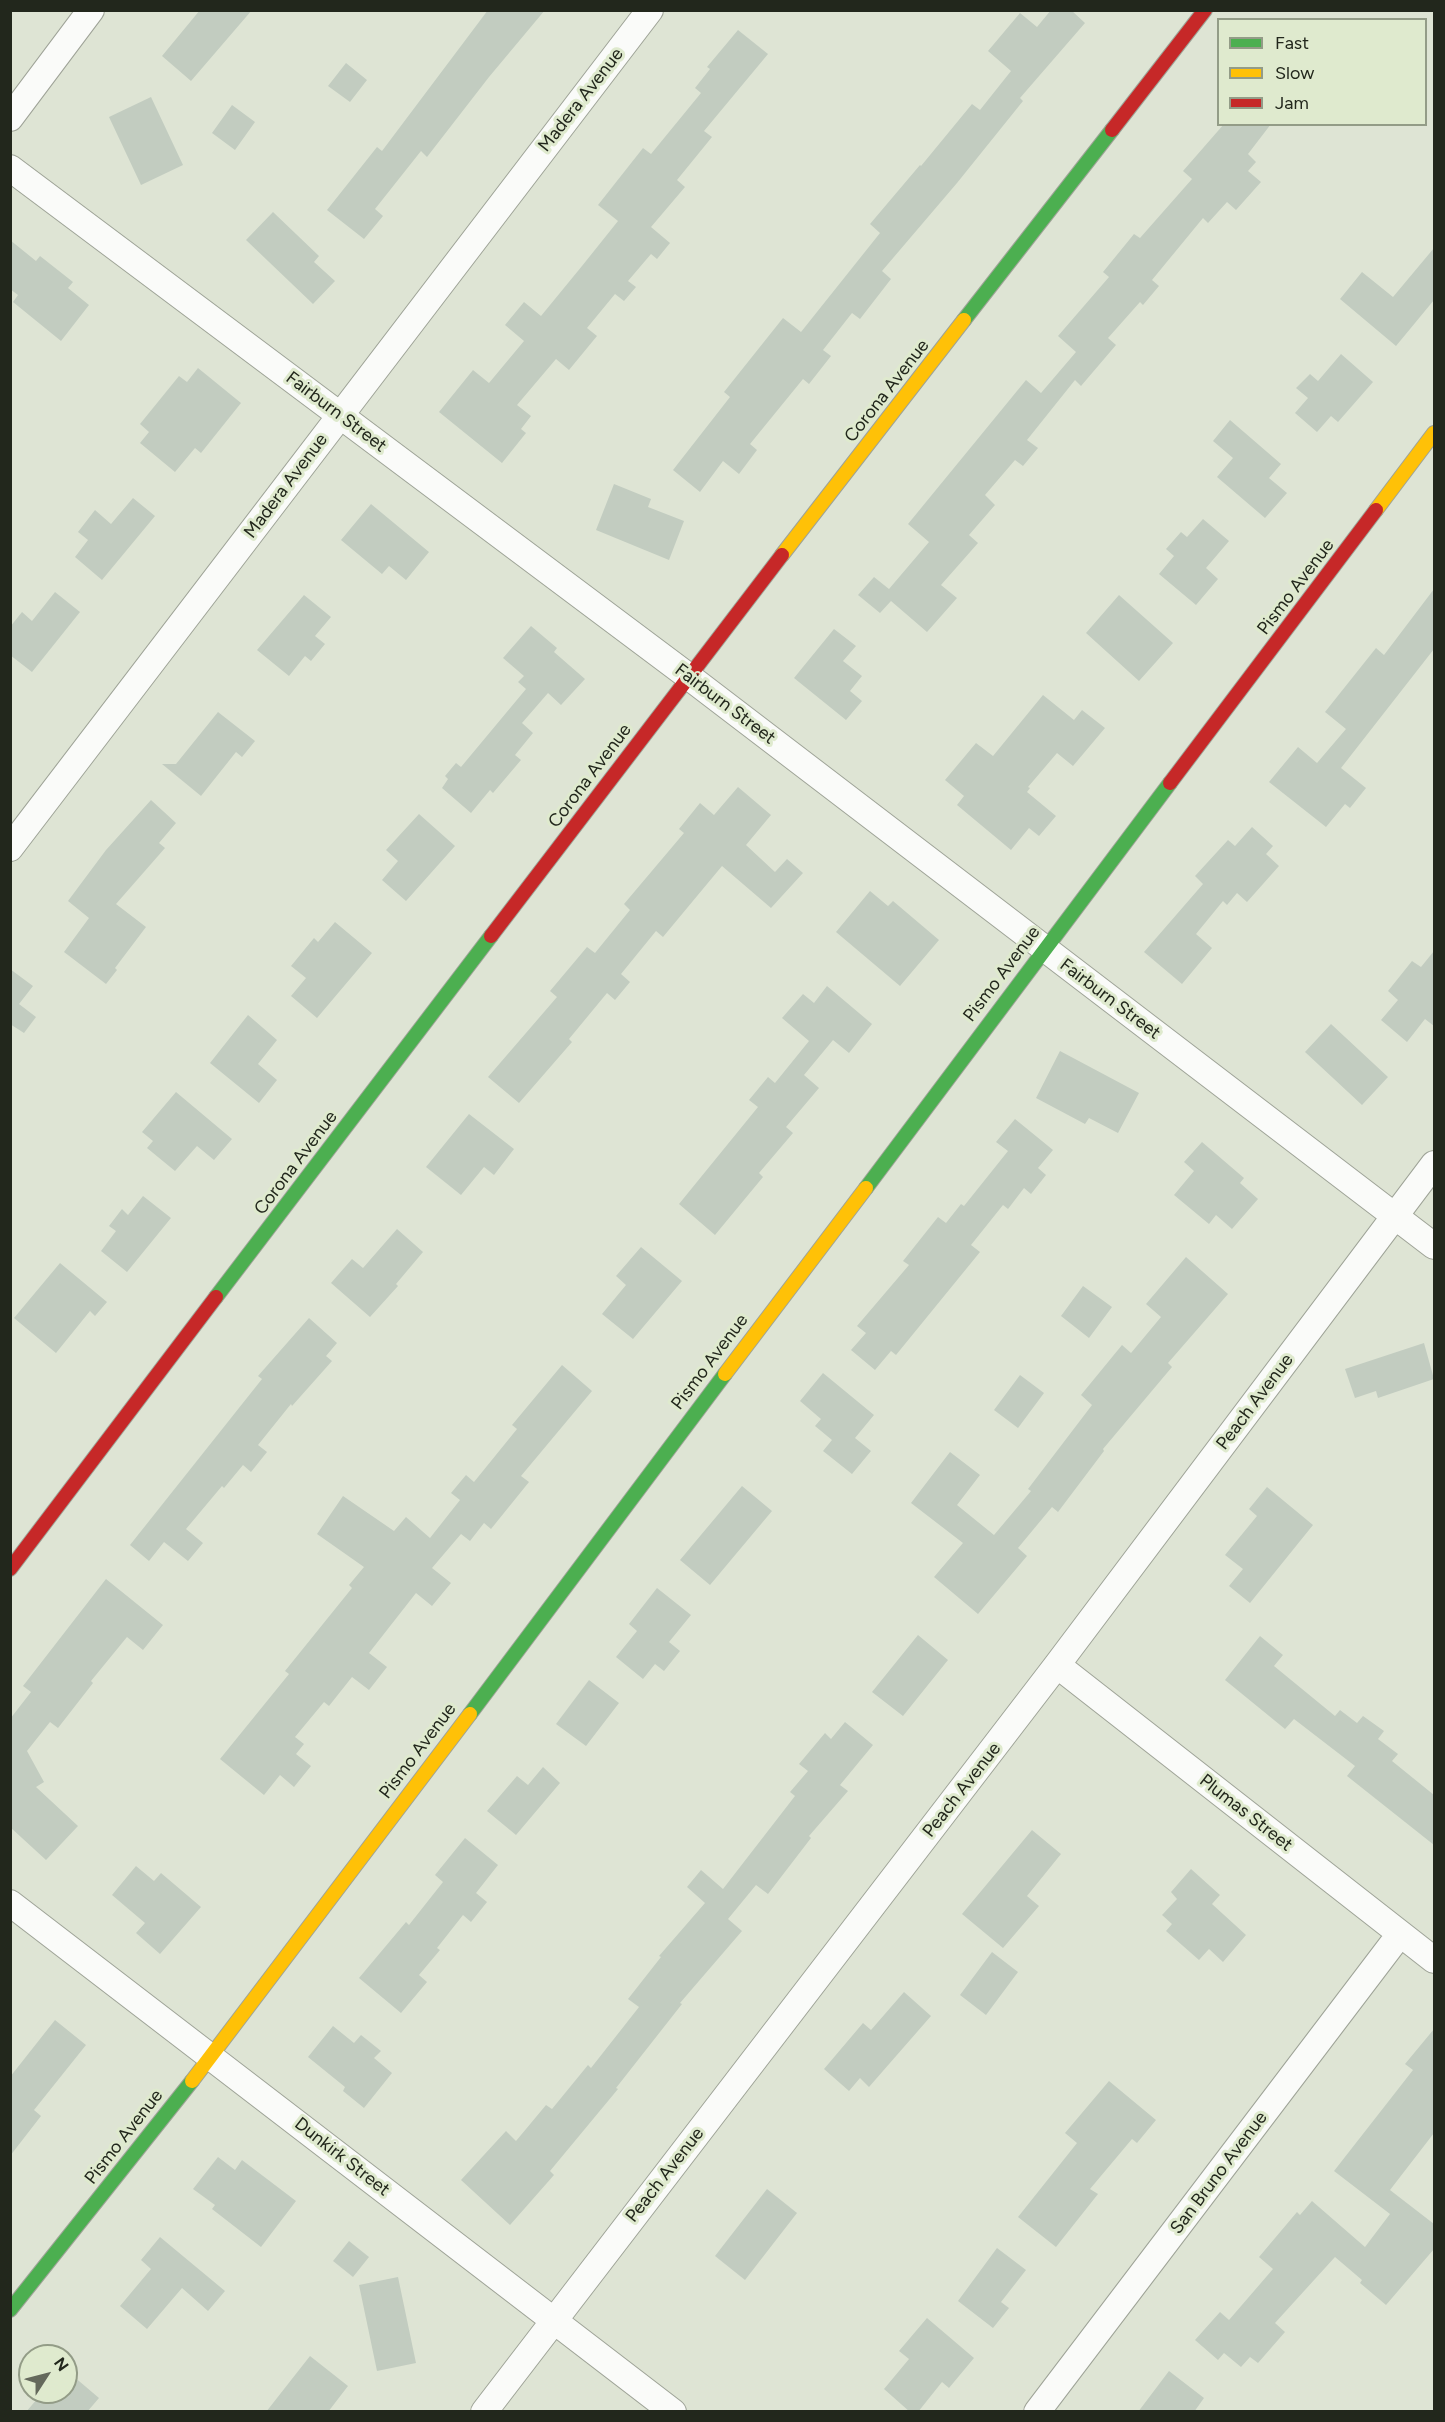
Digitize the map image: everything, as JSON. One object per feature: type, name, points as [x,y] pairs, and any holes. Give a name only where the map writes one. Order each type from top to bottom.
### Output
[{"type":"street","points":[[10,118],[91,10]]},
{"type":"street","name":"Madera Avenue","points":[[10,848],[650,10]]},
{"type":"street","name":"Corona Avenue","points":[[10,1569],[688,676],[1205,10]]},
{"type":"street","name":"Fairburn Street","points":[[10,168],[688,676],[1434,1246]]},
{"type":"street","name":"Pismo Avenue","points":[[10,2310],[211,2056],[1434,433]]},
{"type":"street","name":"Peach Avenue","points":[[484,2412],[1057,1665],[1434,1164]]},
{"type":"street","name":"Plumas Street","points":[[1057,1665],[1434,1960]]},
{"type":"street","name":"Dunkirk Street","points":[[10,1903],[673,2412]]},
{"type":"street","name":"San Bruno Avenue","points":[[1037,2412],[1400,1934]]},
{"type":"building","points":[[200,10],[252,10],[191,81],[162,56]]},
{"type":"building","points":[[488,10],[545,10],[427,157],[421,151],[375,209],[383,216],[364,239],[327,210],[377,147],[382,151]]},
{"type":"building","points":[[1051,10],[1071,10],[1085,23],[1020,98],[1023,101],[882,271],[891,279],[860,319],[852,313],[823,350],[831,356],[809,384],[803,379],[750,444],[757,450],[739,474],[723,461],[700,492],[673,470],[730,397],[724,392],[783,318],[801,332],[880,233],[870,224],[972,104],[980,110],[1011,71],[988,51],[1020,13],[1037,27]]},
{"type":"building","points":[[738,30],[768,54],[704,131],[712,137],[677,180],[685,187],[651,227],[670,243],[657,259],[651,254],[628,281],[636,287],[624,301],[615,294],[587,328],[597,336],[569,370],[556,359],[517,405],[531,416],[521,429],[526,433],[502,463],[439,412],[473,370],[489,383],[524,341],[505,325],[524,302],[541,316],[618,221],[598,205],[643,148],[651,154],[701,93],[695,88],[710,69],[707,67]]},
{"type":"building","points":[[346,63],[367,80],[350,102],[328,86]]},
{"type":"building","points":[[151,97],[183,165],[141,185],[109,117]]},
{"type":"building","points":[[232,105],[255,122],[235,150],[212,133]]},
{"type":"building","points":[[1222,126],[1269,126],[1248,154],[1256,162],[1248,171],[1261,182],[1236,210],[1227,202],[1208,223],[1203,218],[1152,280],[1159,286],[1143,305],[1140,302],[1108,338],[1116,345],[1081,386],[1075,380],[1027,440],[1038,448],[1023,466],[1015,460],[985,495],[995,505],[969,535],[978,543],[941,585],[957,598],[927,632],[891,601],[880,613],[858,595],[874,577],[889,589],[929,542],[908,524],[1026,380],[1041,393],[1076,352],[1058,336],[1109,277],[1103,272],[1134,234],[1140,238],[1192,179],[1183,171]]},
{"type":"building","points":[[273,212],[319,256],[314,262],[335,281],[313,304],[246,240]]},
{"type":"building","points":[[10,240],[36,261],[40,256],[73,282],[68,288],[89,305],[61,341],[13,302],[18,295],[10,289]]},
{"type":"building","points":[[1434,248],[1434,300],[1396,346],[1340,299],[1362,272],[1393,297]]},
{"type":"building","points":[[1341,354],[1373,382],[1338,422],[1331,416],[1317,432],[1295,413],[1308,398],[1296,388],[1310,374],[1318,381]]},
{"type":"building","points":[[198,368],[241,403],[201,453],[195,448],[175,472],[140,443],[149,432],[140,424],[179,376],[187,382]]},
{"type":"building","points":[[1230,420],[1281,464],[1269,478],[1287,493],[1265,518],[1217,477],[1233,458],[1213,441]]},
{"type":"building","points":[[614,484],[651,499],[648,507],[684,521],[669,560],[596,530]]},
{"type":"building","points":[[133,498],[155,516],[102,580],[75,557],[88,540],[78,532],[95,510],[111,524]]},
{"type":"building","points":[[371,504],[429,552],[406,580],[389,566],[382,574],[341,540]]},
{"type":"building","points":[[1203,519],[1229,541],[1206,568],[1218,579],[1196,605],[1159,574],[1174,556],[1166,549],[1181,532],[1187,537]]},
{"type":"building","points":[[1434,589],[1434,649],[1341,768],[1366,788],[1350,808],[1345,804],[1326,827],[1269,782],[1298,747],[1317,763],[1346,729],[1325,712],[1376,648],[1384,655]]},
{"type":"building","points":[[55,592],[80,612],[32,672],[10,655],[10,627],[22,612],[32,621]]},
{"type":"building","points":[[304,595],[331,617],[315,636],[325,644],[311,661],[305,656],[289,676],[257,650]]},
{"type":"building","points":[[1119,595],[1173,643],[1139,681],[1086,633]]},
{"type":"building","points":[[531,626],[557,648],[554,652],[585,679],[561,705],[548,693],[522,723],[533,733],[515,755],[521,760],[493,793],[490,790],[471,813],[442,788],[448,779],[445,776],[456,763],[461,767],[526,689],[518,682],[524,676],[503,658]]},
{"type":"building","points":[[834,629],[856,646],[843,661],[862,676],[850,691],[862,701],[846,720],[794,678]]},
{"type":"building","points":[[1043,695],[1074,720],[1082,710],[1105,728],[1073,766],[1057,753],[1028,787],[1030,788],[1027,792],[1056,816],[1039,836],[1029,828],[1011,850],[957,805],[964,796],[945,780],[976,743],[993,756]]},
{"type":"building","points":[[218,712],[255,741],[242,757],[236,752],[201,796],[162,764],[176,764]]},
{"type":"building","points":[[738,787],[771,815],[746,845],[775,872],[787,859],[803,873],[771,908],[722,866],[663,937],[656,931],[621,974],[630,982],[615,1000],[607,993],[569,1039],[572,1042],[519,1103],[488,1077],[557,997],[550,991],[587,947],[595,953],[630,910],[624,904],[684,833],[679,829],[700,803],[714,815]]},
{"type":"building","points":[[151,800],[176,823],[159,843],[165,848],[116,904],[146,927],[115,968],[117,970],[106,984],[64,952],[89,918],[68,901],[106,850]]},
{"type":"building","points":[[419,814],[455,846],[406,901],[382,880],[398,861],[386,850]]},
{"type":"building","points":[[1252,827],[1273,846],[1266,854],[1279,866],[1247,902],[1237,893],[1227,905],[1223,901],[1196,934],[1212,948],[1182,984],[1144,952],[1203,884],[1195,876],[1228,840],[1235,846]]},
{"type":"building","points":[[870,891],[888,906],[893,901],[939,940],[900,986],[836,932]]},
{"type":"building","points":[[335,922],[372,953],[317,1018],[291,996],[306,978],[291,966],[314,938],[318,942]]},
{"type":"building","points":[[1434,951],[1434,1026],[1425,1019],[1407,1042],[1381,1020],[1398,1000],[1388,991],[1412,961],[1421,967]]},
{"type":"building","points":[[10,969],[33,986],[19,1004],[36,1017],[24,1033],[10,1024]]},
{"type":"building","points":[[827,986],[872,1024],[849,1053],[833,1040],[804,1075],[819,1088],[786,1127],[793,1133],[759,1173],[763,1177],[715,1235],[679,1204],[758,1107],[749,1100],[768,1077],[775,1083],[809,1041],[782,1018],[803,994],[814,1003]]},
{"type":"building","points":[[248,1015],[277,1040],[258,1064],[277,1080],[259,1103],[210,1063]]},
{"type":"building","points":[[1331,1024],[1388,1077],[1362,1105],[1305,1052]]},
{"type":"building","points":[[1060,1051],[1139,1093],[1118,1133],[1089,1118],[1085,1124],[1036,1098]]},
{"type":"building","points":[[176,1092],[232,1139],[214,1160],[197,1146],[175,1171],[147,1148],[153,1141],[142,1132]]},
{"type":"building","points":[[469,1114],[514,1149],[494,1175],[484,1167],[461,1195],[426,1167]]},
{"type":"building","points":[[1015,1119],[1053,1150],[1038,1168],[1046,1175],[1031,1194],[1024,1188],[1008,1209],[1003,1205],[971,1245],[980,1252],[896,1355],[891,1351],[875,1370],[851,1350],[866,1333],[857,1326],[909,1265],[903,1261],[938,1217],[946,1223],[961,1204],[964,1206],[1008,1151],[996,1142]]},
{"type":"building","points":[[1202,1142],[1244,1178],[1240,1183],[1258,1199],[1232,1229],[1216,1215],[1209,1224],[1174,1195],[1194,1171],[1184,1162]]},
{"type":"building","points":[[143,1196],[171,1218],[127,1272],[101,1251],[116,1231],[109,1226],[122,1209],[128,1215]]},
{"type":"building","points":[[397,1229],[423,1252],[396,1284],[398,1286],[370,1317],[331,1283],[352,1259],[363,1268]]},
{"type":"building","points":[[641,1247],[682,1281],[633,1339],[602,1314],[626,1285],[616,1276]]},
{"type":"building","points":[[1186,1257],[1228,1294],[1168,1363],[1172,1367],[1103,1449],[1104,1451],[1058,1512],[1052,1507],[1018,1548],[1027,1556],[978,1614],[934,1577],[963,1543],[911,1503],[950,1452],[980,1475],[957,1505],[994,1535],[1031,1491],[1028,1489],[1092,1405],[1081,1395],[1122,1345],[1131,1353],[1161,1317],[1146,1304]]},
{"type":"building","points":[[60,1263],[107,1302],[95,1316],[90,1311],[56,1353],[14,1318]]},
{"type":"building","points":[[1083,1286],[1112,1307],[1089,1338],[1061,1316]]},
{"type":"building","points":[[309,1318],[337,1343],[326,1356],[332,1361],[292,1406],[291,1404],[258,1445],[267,1452],[251,1472],[243,1465],[186,1529],[203,1543],[188,1561],[164,1542],[149,1561],[130,1545],[262,1379],[258,1376]]},
{"type":"building","points":[[1424,1343],[1434,1379],[1378,1398],[1376,1391],[1355,1398],[1345,1369]]},
{"type":"building","points":[[562,1365],[592,1391],[521,1476],[529,1482],[491,1529],[484,1523],[470,1541],[461,1534],[432,1568],[451,1583],[432,1606],[416,1593],[369,1653],[387,1667],[369,1690],[352,1677],[329,1706],[324,1702],[295,1737],[304,1744],[296,1754],[311,1766],[294,1787],[280,1775],[264,1795],[220,1759],[289,1674],[285,1671],[352,1588],[349,1585],[364,1567],[317,1534],[343,1496],[394,1531],[406,1517],[430,1538],[460,1500],[451,1493],[466,1475],[474,1482],[517,1429],[512,1425]]},
{"type":"building","points":[[823,1373],[874,1415],[855,1438],[871,1451],[852,1474],[823,1451],[832,1440],[815,1426],[821,1419],[800,1401]]},
{"type":"building","points":[[1020,1375],[1044,1393],[1018,1428],[994,1410]]},
{"type":"building","points":[[742,1486],[772,1511],[710,1585],[680,1560]]},
{"type":"building","points":[[1267,1487],[1313,1525],[1250,1603],[1229,1586],[1243,1569],[1225,1555],[1257,1516],[1249,1509]]},
{"type":"building","points":[[106,1579],[163,1625],[143,1650],[127,1637],[91,1681],[93,1683],[58,1728],[50,1722],[27,1751],[44,1782],[36,1787],[78,1826],[46,1860],[10,1827],[10,1719],[31,1692],[23,1686]]},
{"type":"building","points":[[657,1588],[691,1615],[669,1642],[680,1651],[664,1671],[655,1664],[643,1679],[616,1657],[637,1631],[629,1624]]},
{"type":"building","points":[[918,1635],[948,1660],[903,1716],[872,1692]]},
{"type":"building","points":[[1260,1636],[1283,1655],[1274,1666],[1335,1716],[1340,1710],[1357,1723],[1363,1716],[1384,1731],[1378,1739],[1398,1754],[1392,1761],[1434,1795],[1434,1845],[1347,1776],[1355,1766],[1294,1719],[1285,1729],[1225,1680]]},
{"type":"building","points":[[589,1680],[619,1703],[586,1746],[556,1724]]},
{"type":"building","points":[[845,1722],[873,1745],[840,1785],[848,1791],[809,1836],[811,1838],[768,1894],[756,1885],[728,1919],[742,1931],[680,2003],[682,2004],[616,2088],[618,2089],[550,2171],[554,2175],[510,2225],[461,2180],[506,2131],[516,2141],[546,2105],[552,2109],[588,2065],[591,2068],[639,2007],[628,1999],[661,1957],[659,1956],[705,1903],[687,1887],[701,1870],[723,1889],[795,1796],[790,1792],[808,1771],[799,1764],[825,1733],[831,1739]]},
{"type":"building","points":[[543,1767],[560,1783],[516,1835],[487,1811],[517,1776],[528,1785]]},
{"type":"building","points":[[1032,1830],[1061,1854],[1027,1896],[1039,1906],[1003,1948],[962,1914]]},
{"type":"building","points":[[465,1838],[498,1865],[476,1893],[487,1902],[471,1922],[463,1915],[437,1948],[440,1950],[419,1975],[427,1982],[401,2013],[359,1978],[406,1922],[409,1925],[443,1882],[435,1875]]},
{"type":"building","points":[[136,1866],[154,1881],[161,1873],[201,1907],[160,1954],[136,1933],[145,1923],[112,1895]]},
{"type":"building","points":[[1191,1869],[1220,1895],[1212,1904],[1246,1935],[1223,1962],[1209,1949],[1199,1960],[1166,1931],[1172,1924],[1162,1915],[1177,1899],[1171,1892]]},
{"type":"building","points":[[992,1952],[1018,1972],[986,2015],[960,1995]]},
{"type":"building","points":[[904,1992],[931,2016],[869,2087],[860,2078],[849,2091],[824,2069],[863,2023],[871,2030]]},
{"type":"building","points":[[55,2020],[86,2045],[34,2110],[41,2116],[10,2156],[10,2077]]},
{"type":"building","points":[[333,2026],[354,2043],[361,2035],[381,2051],[374,2058],[392,2073],[364,2108],[343,2091],[345,2087],[308,2057]]},
{"type":"building","points":[[1434,2029],[1434,2133],[1390,2190],[1434,2224],[1434,2249],[1386,2305],[1335,2257],[1275,2323],[1285,2332],[1258,2363],[1250,2357],[1241,2367],[1224,2353],[1218,2360],[1195,2340],[1220,2312],[1229,2320],[1273,2269],[1259,2257],[1297,2212],[1300,2215],[1312,2201],[1365,2247],[1390,2214],[1334,2171],[1413,2070],[1405,2064]]},
{"type":"building","points":[[1109,2081],[1156,2120],[1137,2143],[1132,2139],[1090,2189],[1098,2194],[1056,2247],[1018,2217],[1077,2143],[1065,2133]]},
{"type":"building","points":[[218,2157],[235,2170],[242,2160],[296,2201],[261,2247],[212,2209],[215,2205],[193,2189]]},
{"type":"building","points":[[767,2189],[797,2213],[745,2280],[715,2256]]},
{"type":"building","points":[[160,2237],[225,2291],[208,2311],[182,2288],[147,2329],[120,2306],[151,2269],[141,2260]]},
{"type":"building","points":[[349,2241],[369,2257],[353,2277],[333,2261]]},
{"type":"building","points":[[997,2248],[1026,2270],[1001,2302],[1009,2308],[993,2328],[958,2301]]},
{"type":"building","points":[[398,2277],[416,2363],[377,2371],[359,2285]]},
{"type":"building","points":[[927,2318],[974,2358],[949,2388],[942,2382],[918,2412],[910,2412],[884,2389],[909,2359],[899,2351]]},
{"type":"building","points":[[310,2356],[348,2386],[328,2412],[266,2412]]},
{"type":"building","points":[[1169,2371],[1204,2398],[1194,2412],[1138,2412]]},
{"type":"building","points":[[78,2380],[99,2398],[87,2412],[26,2412],[33,2404],[78,2404]]},
{"type":"traffic: fast","points":[[964,320],[1112,130]]},
{"type":"traffic: fast","points":[[866,1188],[1170,783]]},
{"type":"traffic: fast","points":[[216,1297],[491,936]]},
{"type":"traffic: fast","points":[[470,1714],[725,1374]]},
{"type":"traffic: fast","points":[[10,2310],[192,2081]]},
{"type":"traffic: slow","points":[[782,555],[964,320]]},
{"type":"traffic: slow","points":[[1376,510],[1434,433]]},
{"type":"traffic: slow","points":[[725,1374],[866,1188]]},
{"type":"traffic: slow","points":[[192,2081],[470,1714]]},
{"type":"traffic: jam","points":[[1112,130],[1205,10]]},
{"type":"traffic: jam","points":[[1170,783],[1376,510]]},
{"type":"traffic: jam","points":[[491,936],[782,555]]},
{"type":"traffic: jam","points":[[10,1569],[216,1297]]}]
